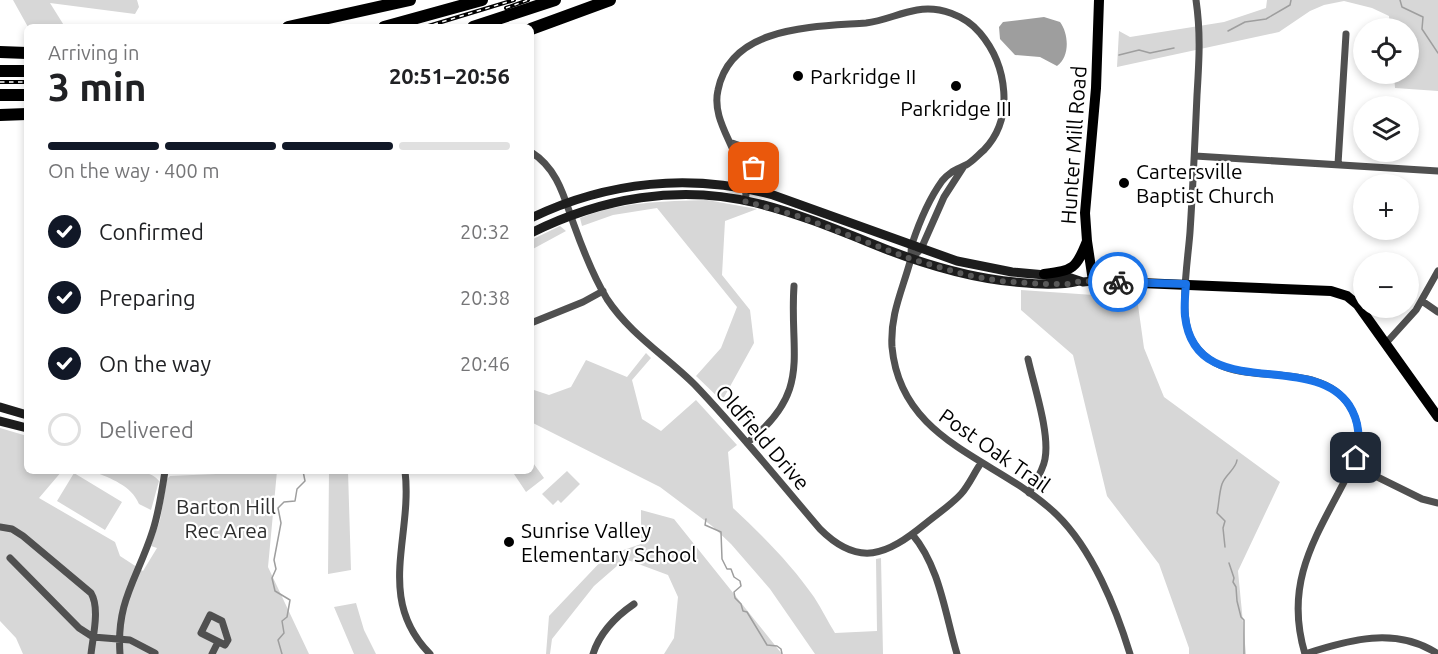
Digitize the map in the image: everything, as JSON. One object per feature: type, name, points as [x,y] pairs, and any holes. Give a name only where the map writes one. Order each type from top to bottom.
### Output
[{"type":"highway","points":[[302,24],[410,0]]},
{"type":"highway","points":[[395,24],[482,0]]},
{"type":"highway","points":[[482,24],[555,0]]},
{"type":"highway","points":[[534,29],[610,0]]},
{"type":"highway","points":[[0,52],[24,52]]},
{"type":"highway","points":[[0,71],[24,71]]},
{"type":"highway","points":[[0,95],[24,95]]},
{"type":"highway","points":[[0,115],[24,114]]},
{"type":"main road","name":"Hunter Mill Road","points":[[1093,281],[1085,213],[1097,77],[1099,0]]},
{"type":"main road","points":[[534,217],[566,203],[614,189],[644,184],[690,182],[747,188],[809,207],[957,261],[992,268],[1068,277],[1081,281]]},
{"type":"main road","points":[[534,232],[570,214],[608,203],[660,195],[705,196],[744,201],[798,216],[911,259],[951,272],[988,279],[1044,284],[1068,284],[1081,281],[1186,284],[1338,293],[1347,296],[1358,305],[1387,342],[1438,417]]},
{"type":"main road","points":[[1044,274],[1063,271],[1076,264],[1087,241]]},
{"type":"main road","points":[[0,407],[24,414]]},
{"type":"main road","points":[[0,420],[24,427]]},
{"type":"street","points":[[1196,0],[1200,31],[1195,156],[1186,284],[1187,327],[1194,342],[1209,358],[1233,370],[1317,381],[1341,395],[1352,410],[1358,427],[1359,446],[1353,465],[1311,547],[1300,579],[1297,610],[1305,654],[1350,640],[1380,637],[1407,641],[1438,654]]},
{"type":"street","points":[[747,188],[742,163],[722,128],[718,90],[724,72],[742,51],[756,42],[792,30],[886,20],[916,10],[932,9],[950,12],[980,32],[1000,68],[1004,99],[1002,121],[992,140],[983,151],[965,165],[944,196],[911,259]]},
{"type":"street","points":[[1338,164],[1346,34]]},
{"type":"street","points":[[732,143],[741,146],[754,168],[754,179],[747,188],[744,201]]},
{"type":"street","name":"Oldfield Drive","points":[[534,154],[554,175],[589,263],[603,291],[632,329],[693,383],[820,529],[839,546],[855,552],[873,553],[890,549],[959,495],[981,463]]},
{"type":"street","points":[[1195,156],[1438,171]]},
{"type":"street","name":"Post Oak Trail","points":[[911,259],[899,293],[893,321],[892,347],[898,374],[909,398],[926,422],[942,436],[1029,493],[1058,516],[1085,549],[1102,582],[1130,654]]},
{"type":"street","points":[[1387,342],[1422,301],[1438,271]]},
{"type":"street","points":[[747,443],[779,411],[793,377],[796,345],[794,286]]},
{"type":"street","points":[[534,322],[583,302],[603,291]]},
{"type":"street","points":[[1422,301],[1438,312]]},
{"type":"street","points":[[1028,359],[1044,427],[1046,448],[1043,467],[1029,493]]},
{"type":"street","points":[[1353,465],[1422,500],[1438,503]]},
{"type":"street","points":[[120,654],[121,615],[154,528],[164,474]]},
{"type":"street","points":[[405,474],[406,497],[399,562],[399,593],[412,629],[430,654]]},
{"type":"street","points":[[0,527],[12,529],[23,536],[91,592],[95,599],[95,610],[90,654]]},
{"type":"street","points":[[912,534],[923,547],[933,567],[957,654]]},
{"type":"street","points":[[10,558],[79,628],[93,637],[130,640],[155,653]]},
{"type":"street","points":[[593,654],[606,628],[634,604]]},
{"type":"street","points":[[210,615],[222,621],[228,640],[225,645],[218,642],[201,633],[210,615]]},
{"type":"street","points":[[212,654],[218,642]]},
{"type":"green space","points":[[13,0],[137,0],[139,7],[135,14],[50,3],[63,24],[26,24]]},
{"type":"green space","points":[[1267,0],[1438,0],[1438,91],[1395,88],[1395,84],[1419,84],[1419,18],[1389,18],[1372,8],[1344,1],[1324,5],[1310,11],[1279,32],[1117,67],[1119,31],[1130,37],[1224,22],[1266,8]]},
{"type":"green space","points":[[707,200],[757,209],[725,221],[722,275],[750,310],[754,343],[722,401],[696,376],[721,348],[737,307],[657,208],[613,215],[582,226],[580,218],[626,206]]},
{"type":"green space","points":[[560,226],[566,231],[534,248],[534,239]]},
{"type":"green space","points":[[1021,290],[1137,298],[1144,348],[1164,397],[1280,482],[1238,571],[1246,654],[1189,654],[1189,648],[1159,564],[1107,496],[1073,355],[1021,310]]},
{"type":"green space","points":[[646,353],[651,358],[632,380],[642,419],[661,431],[696,400],[737,445],[728,452],[733,508],[796,573],[814,597],[835,633],[877,631],[876,559],[881,558],[883,654],[815,654],[770,589],[712,526],[660,487],[534,424],[534,390],[549,395],[571,387],[586,360],[627,377]]},
{"type":"green space","name":"Barton Hill Rec Area","points":[[0,428],[24,435],[24,474],[59,474],[39,498],[115,542],[120,556],[143,571],[157,548],[151,546],[160,520],[167,479],[170,476],[277,474],[268,567],[309,654],[23,654],[16,638],[0,621]]},
{"type":"green space","points":[[534,464],[544,478],[526,492],[514,474],[534,474]]},
{"type":"green space","points":[[567,471],[580,484],[561,503],[558,500],[553,505],[542,494]]},
{"type":"green space","points":[[73,474],[76,474],[122,502],[105,530],[57,501]]},
{"type":"green space","points":[[100,474],[149,474],[154,476],[159,481],[151,510],[139,504],[126,487]]},
{"type":"green space","points":[[329,474],[348,474],[351,570],[328,574]]},
{"type":"green space","points":[[641,510],[674,519],[782,654],[664,654],[674,638],[678,597],[668,575],[625,559],[594,586],[552,639],[550,654],[546,654],[549,616],[606,556],[641,544]]},
{"type":"green space","points":[[356,603],[364,630],[376,654],[354,654],[334,607]]},
{"type":"shaded area","points":[[1044,17],[1060,22],[1065,33],[1066,51],[1057,66],[1040,57],[1015,55],[1000,39],[999,27],[1003,22]]},
{"type":"waterway","points":[[1228,31],[1245,22],[1266,19],[1290,5],[1291,0]]},
{"type":"waterway","points":[[1400,0],[1402,7],[1423,17],[1422,29],[1438,53]]},
{"type":"waterway","points":[[1119,55],[1139,50],[1150,53],[1174,48]]},
{"type":"waterway","points":[[1225,547],[1223,528],[1225,521],[1217,513],[1220,491],[1225,478],[1237,460]]},
{"type":"waterway","points":[[282,654],[278,640],[284,633],[282,621],[287,617],[290,600],[275,591],[272,578],[276,569],[274,560],[281,523],[278,508],[284,502],[295,501],[297,489],[305,481],[304,474]]},
{"type":"waterway","points":[[706,519],[705,525],[721,532],[722,559],[727,569],[731,569],[734,577],[740,581],[741,586],[734,592],[735,598],[741,604],[743,611],[747,612],[767,645],[777,646],[781,649],[782,654]]},
{"type":"waterway","points":[[1229,563],[1241,617],[1244,620],[1244,654]]},
{"type":"railway","points":[[435,24],[514,0]]},
{"type":"railway","points":[[506,8],[528,0]]},
{"type":"railway","points":[[0,82],[24,82]]},
{"type":"way so far","points":[[754,168],[741,146],[732,143],[733,150],[742,163],[747,188],[744,201],[798,216],[937,268],[988,279],[1028,283],[1118,282]]},
{"type":"place","name":"Parkridge II","points":[[798,76]]},
{"type":"place","name":"Parkridge III","points":[[956,86]]},
{"type":"place","name":"Cartersville Baptist Church","points":[[1124,183]]},
{"type":"place","name":"Sunrise Valley Elementary School","points":[[509,542]]},
{"type":"route","points":[[1118,282],[1186,284],[1185,317],[1190,335],[1200,351],[1218,364],[1233,370],[1317,381],[1334,389],[1347,402],[1356,418],[1359,436],[1356,458]]}]
